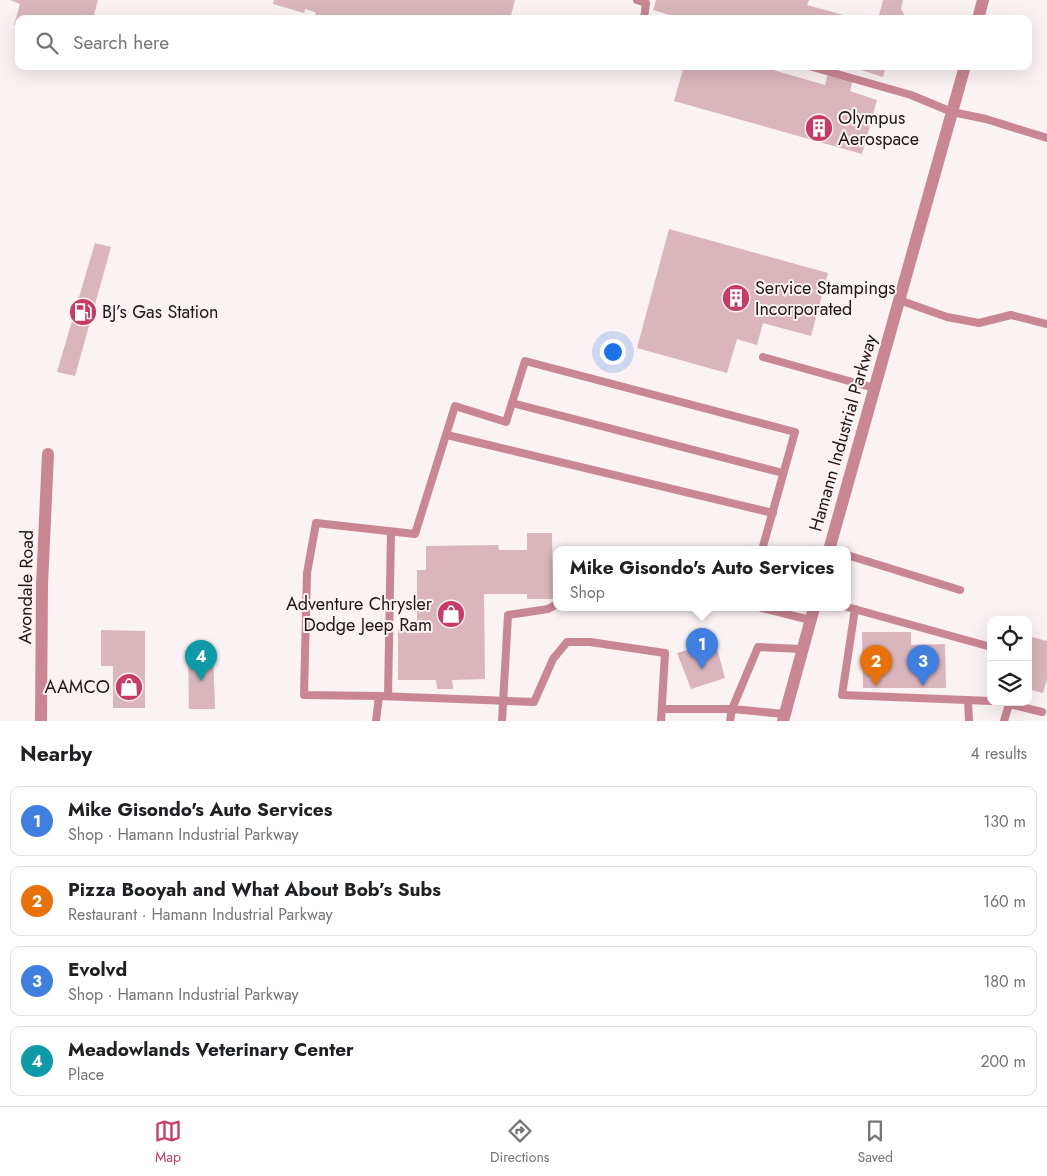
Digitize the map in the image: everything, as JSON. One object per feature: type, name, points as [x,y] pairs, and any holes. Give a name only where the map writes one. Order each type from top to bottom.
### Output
[{"type":"street","points":[[979,15],[983,0]]},
{"type":"street","name":"Hamann Industrial Parkway","points":[[831,546],[964,70]]},
{"type":"street","name":"Avondale Road","points":[[41,721],[42,585],[48,454]]},
{"type":"street","points":[[784,717],[812,614]]},
{"type":"lane","points":[[637,0],[646,3],[644,15]]},
{"type":"lane","points":[[823,70],[911,95],[952,112],[986,118],[1047,138]]},
{"type":"lane","points":[[899,300],[947,317],[979,323],[1010,315],[1047,324]]},
{"type":"lane","points":[[763,357],[874,388]]},
{"type":"lane","points":[[661,721],[665,653],[590,642],[567,642],[553,659],[534,702],[388,696],[304,695],[307,573],[316,523],[415,534],[456,406],[506,422],[525,361],[795,432],[763,546]]},
{"type":"lane","points":[[512,403],[783,473]]},
{"type":"lane","points":[[447,434],[773,513]]},
{"type":"lane","points":[[388,696],[391,532]]},
{"type":"lane","points":[[851,556],[960,590]]},
{"type":"lane","points":[[502,721],[508,615],[532,613],[553,606]]},
{"type":"lane","points":[[851,608],[987,646]]},
{"type":"lane","points":[[787,611],[812,614]]},
{"type":"lane","points":[[851,611],[842,695],[987,701]]},
{"type":"lane","points":[[730,721],[732,709],[758,646],[802,649]]},
{"type":"lane","points":[[376,721],[378,696]]},
{"type":"lane","points":[[968,700],[969,721]]},
{"type":"lane","points":[[1004,721],[1009,704],[1042,712]]},
{"type":"lane","points":[[662,708],[732,709],[784,717]]},
{"type":"building","points":[[10,0],[98,0],[94,15],[17,15],[20,4]]},
{"type":"building","points":[[274,0],[515,0],[511,15],[316,15],[315,12],[305,9],[304,13],[273,4]]},
{"type":"building","points":[[656,0],[809,0],[807,5],[843,15],[670,15],[653,10]]},
{"type":"building","points":[[883,0],[903,0],[901,9],[904,15],[879,15]]},
{"type":"building","name":"Olympus Aerospace","points":[[683,70],[773,70],[825,85],[828,73],[853,80],[850,91],[877,100],[862,154],[674,101]]},
{"type":"building","points":[[861,70],[885,70],[883,77]]},
{"type":"building","name":"Service Stampings Incorporated","points":[[669,229],[828,273],[811,336],[763,323],[757,345],[737,339],[727,373],[637,348]]},
{"type":"building","points":[[95,243],[111,247],[75,376],[57,372]]},
{"type":"building","name":"Adventure Chrysler Dodge Jeep Ram","points":[[527,533],[552,533],[553,599],[527,599],[527,594],[484,594],[485,679],[452,680],[453,689],[437,689],[436,680],[398,680],[398,629],[417,629],[417,570],[426,570],[426,546],[498,545],[499,550],[527,550]]},
{"type":"building","name":"AAMCO","points":[[101,630],[145,631],[145,708],[113,708],[113,666],[101,666]]},
{"type":"building","points":[[862,632],[911,632],[911,645],[945,644],[946,688],[863,688]]},
{"type":"building","points":[[1032,637],[1047,641],[1047,679],[1043,693],[1032,690]]},
{"type":"building","points":[[715,641],[725,678],[691,689],[677,653]]},
{"type":"building","points":[[188,652],[213,652],[215,709],[189,709]]},
{"type":"place","name":"Olympus Aerospace","points":[[819,128]]},
{"type":"place","name":"Service Stampings Incorporated","points":[[736,298]]},
{"type":"place","name":"BJ’s Gas Station","points":[[83,312]]},
{"type":"place","name":"Adventure Chrysler Dodge Jeep Ram","points":[[451,614]]},
{"type":"place","name":"Mike Gisondo's Auto Services","points":[[702,669]]},
{"type":"place","name":"Meadowlands Veterinary Center","points":[[201,681]]},
{"type":"place","name":"Pizza Booyah and What About Bob’s Subs","points":[[876,686]]},
{"type":"place","name":"Evolvd","points":[[923,686]]},
{"type":"place","name":"AAMCO","points":[[129,687]]}]
